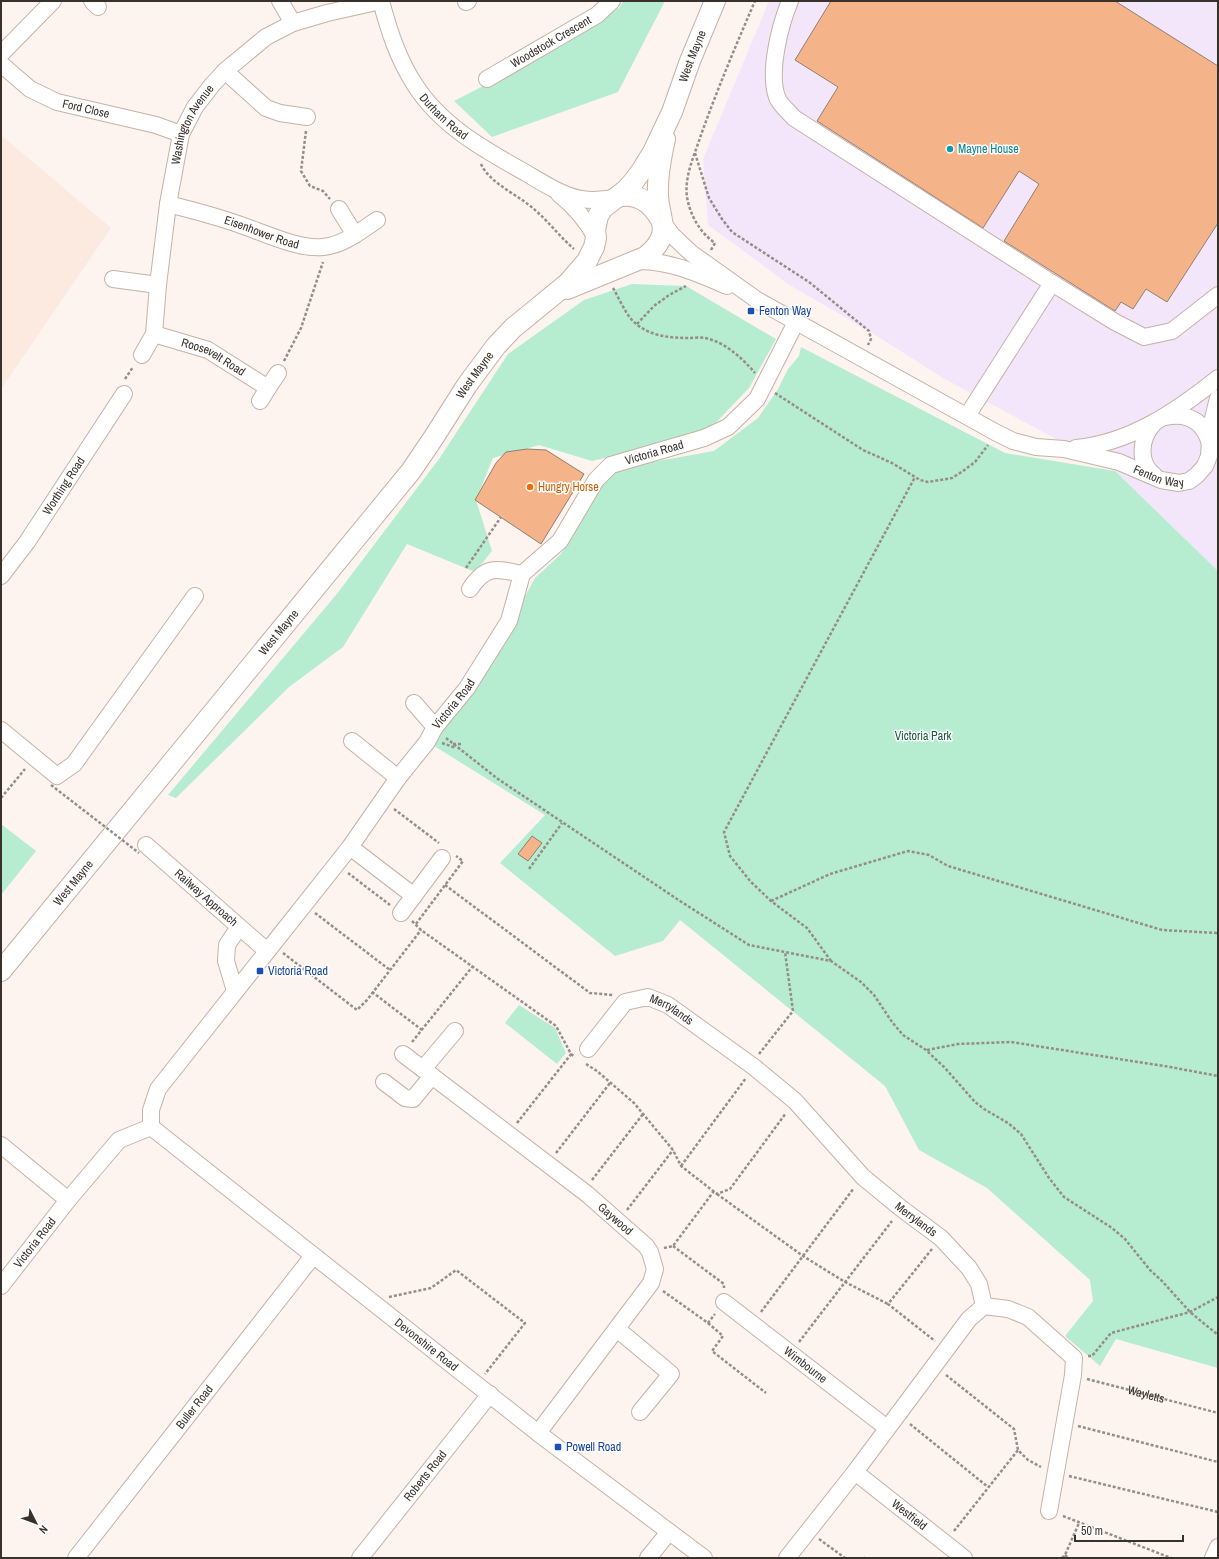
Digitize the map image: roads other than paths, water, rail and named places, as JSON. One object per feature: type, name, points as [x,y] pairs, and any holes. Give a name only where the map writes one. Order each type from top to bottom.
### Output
[{"type":"main road","name":"West Mayne","points":[[554,296],[588,280],[645,257],[653,251],[659,243],[662,234],[658,193],[662,152],[672,112],[690,61],[715,1]]},
{"type":"main road","name":"West Mayne","points":[[637,260],[620,262],[605,254],[600,248],[596,238],[595,230],[598,216],[603,208],[634,181],[642,170],[672,112]]},
{"type":"main road","points":[[617,197],[632,196],[640,198],[655,210],[661,220]]},
{"type":"main road","name":"West Mayne","points":[[1,971],[411,471],[466,385],[488,357],[513,328],[568,283],[587,261],[594,248],[596,238]]},
{"type":"street","points":[[1,54],[53,1]]},
{"type":"street","points":[[280,1],[293,22]]},
{"type":"street","name":"Washington Avenue","points":[[142,355],[154,334],[158,285],[168,204],[181,134],[195,106],[225,71],[266,37],[293,22],[381,1]]},
{"type":"street","name":"Durham Road","points":[[381,1],[398,54],[415,86],[431,106],[448,123],[485,150],[555,190],[581,198],[596,200],[617,197]]},
{"type":"street","name":"Woodstock Crescent","points":[[487,79],[597,16],[612,1]]},
{"type":"street","points":[[790,1],[778,41],[774,72],[777,98],[794,118],[1052,283],[1115,322],[1144,337],[1172,331],[1218,295]]},
{"type":"street","name":"Ford Close","points":[[1,64],[30,89],[57,102],[156,125],[181,134]]},
{"type":"street","points":[[225,71],[266,108],[280,113],[307,117]]},
{"type":"street","name":"Durham Road","points":[[555,190],[586,221],[596,238]]},
{"type":"street","name":"Eisenhower Road","points":[[168,204],[208,214],[298,244],[322,247],[340,243],[377,220]]},
{"type":"street","points":[[339,209],[355,235]]},
{"type":"street","name":"Fenton Way","points":[[661,220],[672,235],[691,253],[758,300],[1013,441],[1036,447],[1064,449],[1119,462],[1161,480],[1179,483],[1189,480],[1197,475],[1205,466],[1209,456],[1214,411],[1218,398]]},
{"type":"street","name":"Fenton Way","points":[[637,260],[656,261],[667,264],[717,282],[758,300]]},
{"type":"street","points":[[112,279],[158,285]]},
{"type":"street","points":[[967,416],[1052,283]]},
{"type":"street","name":"Victoria Road","points":[[1,1286],[68,1200],[119,1140],[151,1127],[151,1110],[158,1089],[350,847],[398,778],[467,688],[509,621],[522,574],[560,541],[596,480],[611,465],[704,438],[728,427],[757,399],[796,322]]},
{"type":"street","name":"Roosevelt Road","points":[[154,334],[208,350],[264,395],[278,373]]},
{"type":"street","name":"Fenton Way","points":[[1064,449],[1100,444],[1125,437],[1159,420],[1218,378]]},
{"type":"street","name":"Worthing Road","points":[[1,576],[27,542],[124,394]]},
{"type":"street","points":[[1161,480],[1147,468],[1142,457],[1142,441],[1147,430],[1159,420],[1179,415],[1193,419],[1202,427],[1210,444]]},
{"type":"street","points":[[470,589],[477,578],[495,569],[522,574]]},
{"type":"street","points":[[1,730],[34,757],[54,780],[74,764],[195,596]]},
{"type":"street","points":[[414,703],[435,728]]},
{"type":"street","points":[[352,741],[398,778]]},
{"type":"street","points":[[350,847],[414,896]]},
{"type":"street","name":"Railway Approach","points":[[143,849],[239,927],[270,948]]},
{"type":"street","points":[[401,913],[446,852]]},
{"type":"street","points":[[235,991],[226,961],[227,945],[239,927]]},
{"type":"street","name":"Merrylands","points":[[583,1056],[625,1002],[648,997],[668,1006],[752,1066],[796,1101],[863,1177],[941,1238],[969,1268],[979,1284],[984,1306]]},
{"type":"street","points":[[384,1082],[406,1098],[413,1099],[454,1031]]},
{"type":"street","name":"Gaywood","points":[[403,1054],[583,1191],[646,1246],[650,1252],[655,1269],[651,1283],[617,1329]]},
{"type":"street","name":"Devonshire Road","points":[[151,1127],[538,1433],[704,1558]]},
{"type":"street","points":[[1,1146],[68,1200]]},
{"type":"street","name":"Buller Road","points":[[76,1558],[313,1256]]},
{"type":"street","name":"Wimbourne","points":[[724,1302],[887,1428]]},
{"type":"street","points":[[787,1558],[855,1472],[969,1319],[984,1306],[1008,1309],[1028,1317],[1074,1358],[1073,1375],[1049,1511]]},
{"type":"street","points":[[538,1433],[617,1329],[671,1374],[640,1412]]},
{"type":"street","name":"Roberts Road","points":[[360,1558],[484,1389]]},
{"type":"street","name":"Westfield","points":[[855,1472],[964,1558]]},
{"type":"street","points":[[648,1558],[669,1532]]},
{"type":"street","points":[[1213,1558],[1218,1547]]},
{"type":"place","name":"Mayne House","points":[[950,149]]},
{"type":"place","name":"Fenton Way","points":[[751,311]]},
{"type":"place","name":"Hungry Horse","points":[[530,487]]},
{"type":"place","name":"Victoria Road","points":[[260,971]]},
{"type":"place","name":"Powell Road","points":[[558,1447]]},
{"type":"park label","name":"Victoria Park","points":[[923,736]]}]
